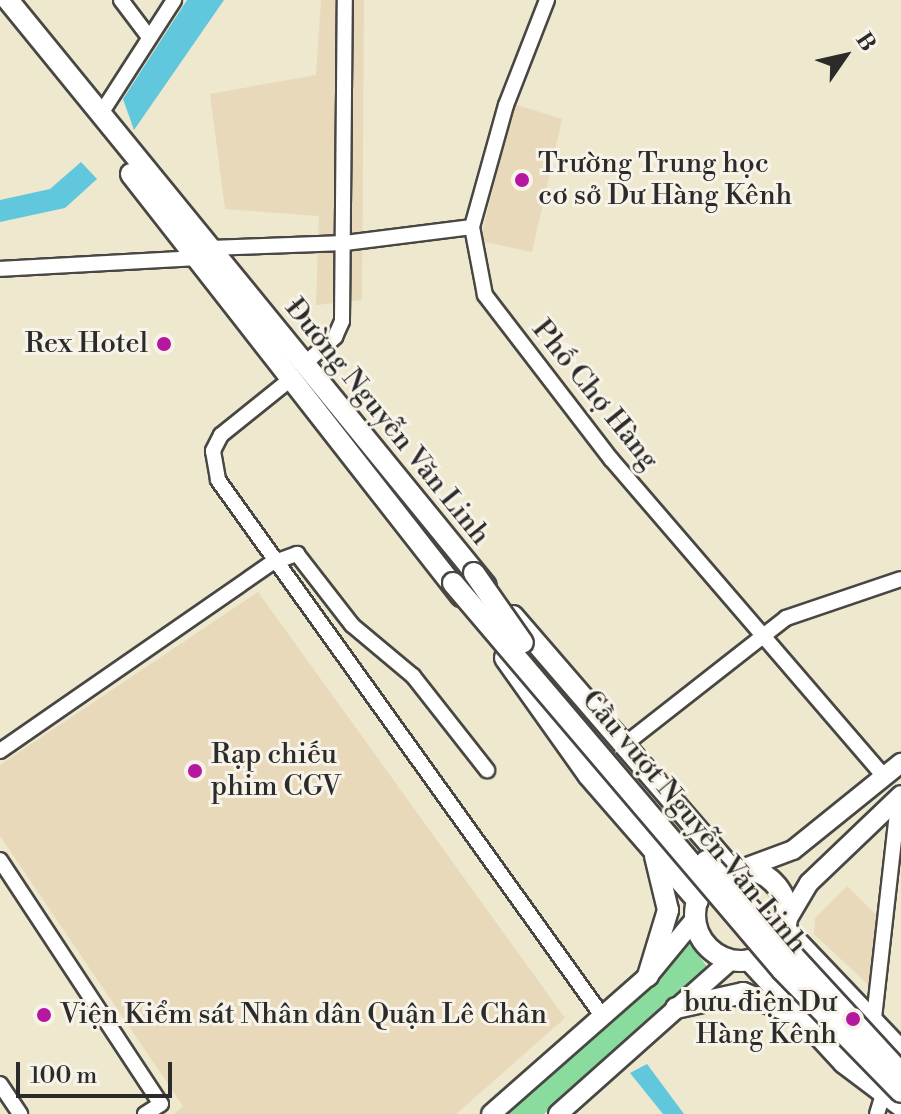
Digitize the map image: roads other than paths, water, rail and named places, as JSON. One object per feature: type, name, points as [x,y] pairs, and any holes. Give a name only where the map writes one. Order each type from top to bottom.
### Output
[{"type":"highway","name":"Đường Nguyễn Văn Linh","points":[[8,0],[98,123],[298,371],[671,800],[737,870]]},
{"type":"highway","name":"Đường Nguyễn Văn Linh","points":[[0,12],[98,123]]},
{"type":"highway","name":"Đường Nguyễn Văn Linh","points":[[298,371],[588,775],[646,840],[696,910]]},
{"type":"highway","name":"Cầu vượt Nguyễn Văn Linh","points":[[474,573],[613,754],[901,1073]]},
{"type":"highway","name":"Cầu vượt Nguyễn Văn Linh","points":[[453,583],[782,970],[892,1093]]},
{"type":"highway","points":[[648,976],[668,910],[646,840],[668,829],[671,800]]},
{"type":"highway","points":[[901,1051],[873,1027],[841,992],[786,924],[775,884],[737,870],[711,881],[696,910],[710,948],[740,960],[801,1020],[892,1093],[901,1106]]},
{"type":"highway","points":[[740,960],[772,950],[786,924]]},
{"type":"highway","points":[[801,1020],[806,1002],[824,988],[841,992]]},
{"type":"highway","points":[[676,1008],[743,993],[801,1020]]},
{"type":"main road","points":[[900,796],[836,855],[815,869],[804,862],[802,850],[817,833],[901,763]]},
{"type":"main road","points":[[737,870],[817,833]]},
{"type":"main road","points":[[786,924],[836,855]]},
{"type":"main road","points":[[491,1114],[648,976],[696,910]]},
{"type":"main road","points":[[558,1114],[676,1008],[740,960]]},
{"type":"street","points":[[121,0],[149,37]]},
{"type":"street","points":[[98,123],[174,0]]},
{"type":"street","points":[[345,0],[345,243],[340,329],[298,371],[221,435],[213,451],[218,480],[272,563],[603,1017]]},
{"type":"street","points":[[0,269],[345,243],[472,227],[506,105],[547,0]]},
{"type":"street","name":"Phố Chợ Hàng","points":[[472,227],[478,271],[499,317],[885,777]]},
{"type":"street","points":[[0,751],[272,563],[300,556],[352,625],[413,676],[487,770]]},
{"type":"street","points":[[624,745],[764,636],[827,600],[901,579]]},
{"type":"street","points":[[873,1027],[900,796]]},
{"type":"street","points":[[0,860],[161,1104],[145,1114]]},
{"type":"street","points":[[0,1084],[20,1114]]},
{"type":"street","points":[[877,1114],[892,1093]]},
{"type":"water","points":[[187,0],[224,0],[134,130],[123,99]]},
{"type":"water","points":[[81,162],[97,179],[65,208],[0,222],[0,200],[50,189]]},
{"type":"water","points":[[647,1064],[684,1114],[663,1114],[630,1073]]},
{"type":"place","name":"Trường Trung học cơ sở Dư Hàng Kênh","points":[[522,180]]},
{"type":"place","name":"Rex Hotel","points":[[164,344]]},
{"type":"place","name":"Rạp chiếu phim CGV","points":[[195,771]]},
{"type":"place","name":"Viện Kiểm sát Nhân dân Quận Lê Chân","points":[[44,1015]]},
{"type":"place","name":"bưu điện Dư Hàng Kênh","points":[[853,1019]]}]
